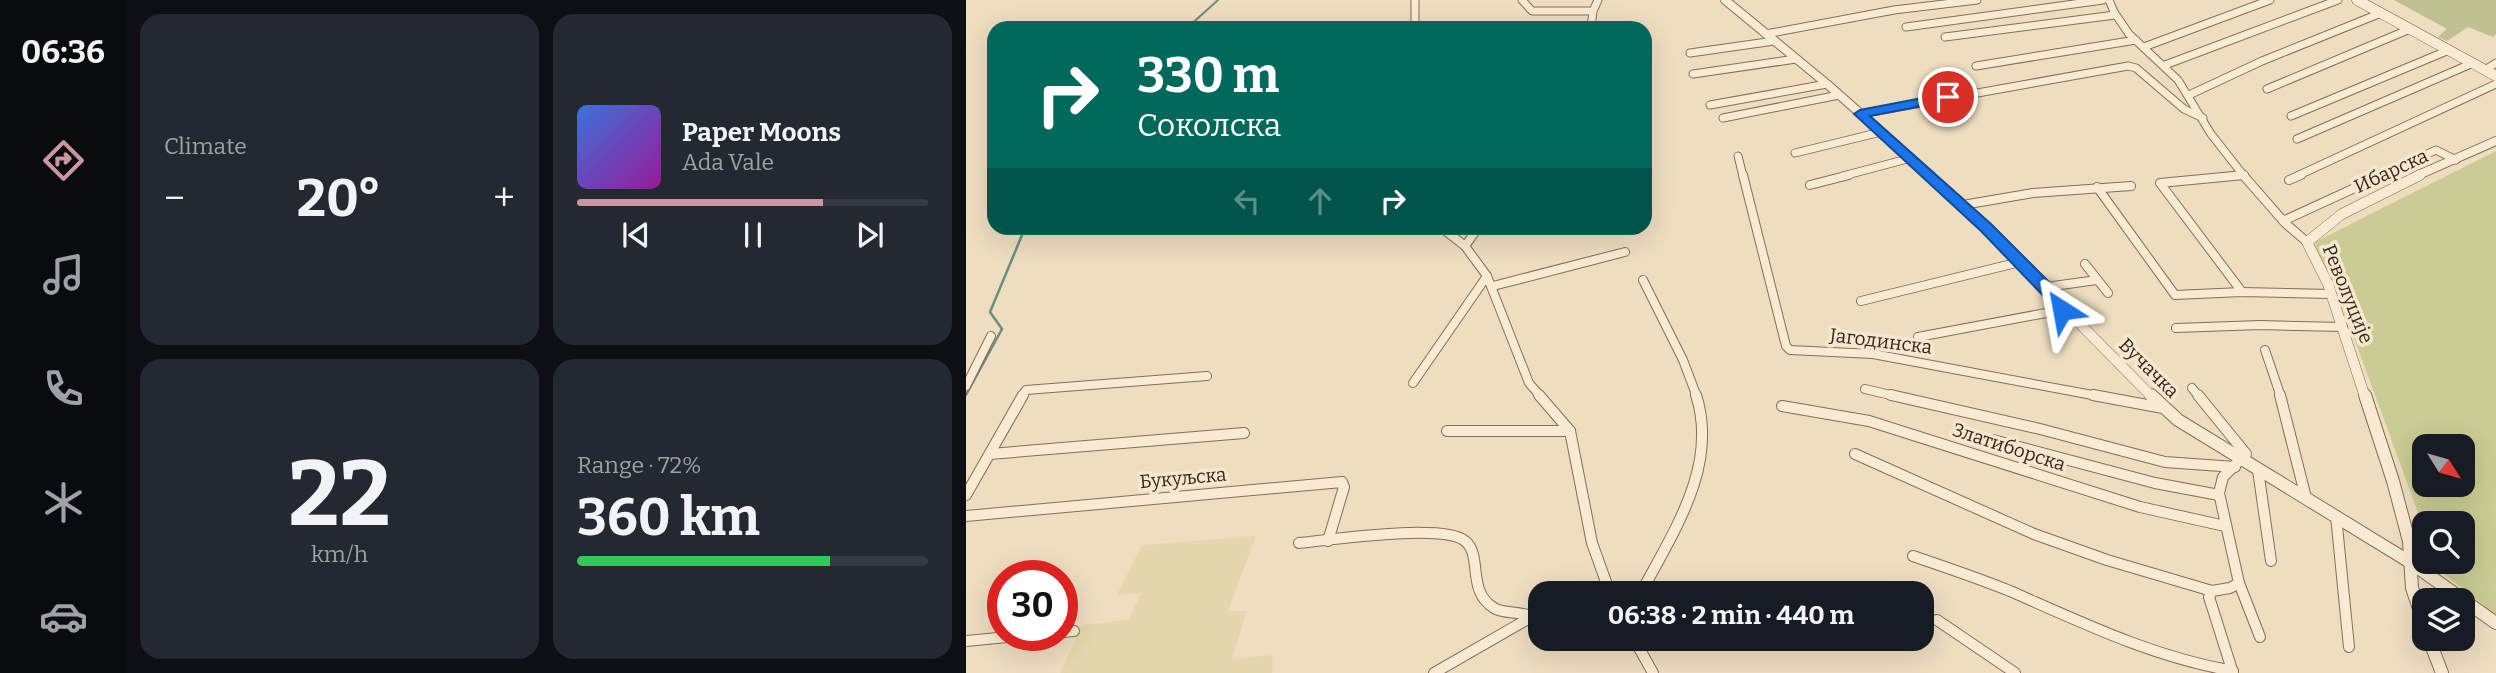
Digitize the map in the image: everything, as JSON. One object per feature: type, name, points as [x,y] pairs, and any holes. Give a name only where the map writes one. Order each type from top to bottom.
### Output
[{"type":"main road","points":[[2357,0],[2496,76]]},
{"type":"street","points":[[1415,0],[1415,21]]},
{"type":"street","points":[[1522,0],[1532,11],[1593,11]]},
{"type":"street","points":[[1592,21],[1598,0]]},
{"type":"street","name":"Вучачка","points":[[1725,0],[1827,84],[1963,205],[2165,408],[2239,464],[2258,470],[2336,516],[2410,562],[2496,623]]},
{"type":"street","points":[[1690,53],[1895,10],[1977,0]]},
{"type":"street","points":[[1906,27],[2076,1],[2103,0]]},
{"type":"street","name":"Револуције","points":[[2109,0],[2115,15],[2136,40],[2165,65],[2189,95],[2212,135],[2244,175],[2307,242],[2343,327],[2405,522],[2412,588]]},
{"type":"street","points":[[2144,47],[2270,0]]},
{"type":"street","points":[[2165,65],[2338,0]]},
{"type":"street","points":[[2189,95],[2262,61],[2381,13]]},
{"type":"street","points":[[1945,37],[2115,15]]},
{"type":"street","points":[[2267,89],[2410,29]]},
{"type":"street","points":[[1976,66],[2136,40]]},
{"type":"street","points":[[2291,116],[2449,50]]},
{"type":"street","points":[[1693,74],[1796,59]]},
{"type":"street","points":[[2297,139],[2473,63]]},
{"type":"street","points":[[2485,70],[2496,63]]},
{"type":"street","points":[[1860,114],[2128,66],[2136,68],[2184,109],[2203,118]]},
{"type":"street","points":[[1710,105],[1827,84]]},
{"type":"street","points":[[2289,180],[2496,84]]},
{"type":"street","points":[[1723,118],[1839,95]]},
{"type":"street","points":[[1795,153],[1881,132]]},
{"type":"street","name":"Ибарска","points":[[2307,242],[2319,230],[2356,206],[2496,141]]},
{"type":"street","points":[[2285,220],[2436,150],[2456,160]]},
{"type":"street","name":"Јагодинска","points":[[1738,156],[1786,346],[1790,350],[1873,354],[2165,408]]},
{"type":"street","points":[[1810,185],[1911,158]]},
{"type":"street","points":[[2242,292],[2160,183],[2244,175]]},
{"type":"street","points":[[1963,205],[1979,200],[2097,187],[2131,186]]},
{"type":"street","points":[[2097,187],[2175,295],[2242,292],[2330,294]]},
{"type":"street","points":[[1451,235],[1465,246],[1493,286],[1529,383],[1562,418],[1570,431],[1592,543],[1606,581]]},
{"type":"street","points":[[1465,246],[1473,235]]},
{"type":"street","points":[[1493,286],[1625,252]]},
{"type":"street","points":[[1861,300],[2020,261]]},
{"type":"street","points":[[2085,264],[2108,293]]},
{"type":"street","points":[[1413,383],[1487,276]]},
{"type":"street","points":[[1643,280],[1688,371],[1704,443],[1695,479],[1647,581]]},
{"type":"street","points":[[2046,287],[2098,280]]},
{"type":"street","points":[[1918,337],[2067,309]]},
{"type":"street","points":[[2176,328],[2260,325],[2343,327]]},
{"type":"street","points":[[966,386],[990,336]]},
{"type":"street","points":[[2265,350],[2276,378],[2306,498]]},
{"type":"street","points":[[966,495],[1026,390],[1207,376]]},
{"type":"street","points":[[2192,388],[2246,454],[2221,480],[2219,495],[2239,583],[2260,637]]},
{"type":"street","points":[[1865,389],[2040,429],[2165,462],[2239,464]]},
{"type":"street","name":"Златиборска","points":[[1782,406],[1869,421],[2128,503],[2225,526]]},
{"type":"street","points":[[1447,431],[1570,431]]},
{"type":"street","points":[[990,454],[1244,433]]},
{"type":"street","points":[[1993,440],[2155,483],[2219,495]]},
{"type":"street","points":[[1855,454],[2034,534],[2107,560],[2212,591],[2239,583]]},
{"type":"street","points":[[2258,470],[2271,561]]},
{"type":"street","name":"Букуљска","points":[[966,516],[1342,482],[1344,487],[1328,541]]},
{"type":"street","points":[[2336,516],[2349,647]]},
{"type":"street","points":[[1299,542],[1434,533],[1461,538],[1468,545],[1474,577],[1485,601],[1495,608],[1528,613]]},
{"type":"street","points":[[1913,556],[2009,591],[2119,639],[2177,659],[2233,672]]},
{"type":"street","points":[[2212,591],[2210,600],[2233,672]]},
{"type":"street","points":[[1440,672],[1528,618]]},
{"type":"street","points":[[1937,620],[2015,673]]},
{"type":"street","points":[[966,641],[987,639]]},
{"type":"street","points":[[1641,651],[1653,673]]},
{"type":"street","points":[[2434,651],[2442,673]]},
{"type":"shaded area","points":[[1256,536],[1228,611],[1247,611],[1232,659],[1273,655],[1272,673],[1060,673],[1070,651],[1078,651],[1078,634],[1082,625],[1128,620],[1142,593],[1117,595],[1142,545]]},
{"type":"green space","points":[[2394,0],[2496,0],[2496,34],[2493,37],[2468,27],[2447,41],[2438,37],[2447,29]]},
{"type":"green space","points":[[2496,151],[2496,615],[2475,598],[2475,588],[2462,588],[2444,574],[2475,574],[2475,511],[2417,511],[2412,497],[2475,497],[2475,434],[2412,434],[2412,496],[2341,302],[2315,242]]},
{"type":"waterway","points":[[1195,21],[1218,0]]},
{"type":"waterway","points":[[966,395],[1002,329],[990,312],[1022,235]]},
{"type":"route","points":[[1948,97],[1860,114],[1986,227],[2067,309],[2062,310]]}]
